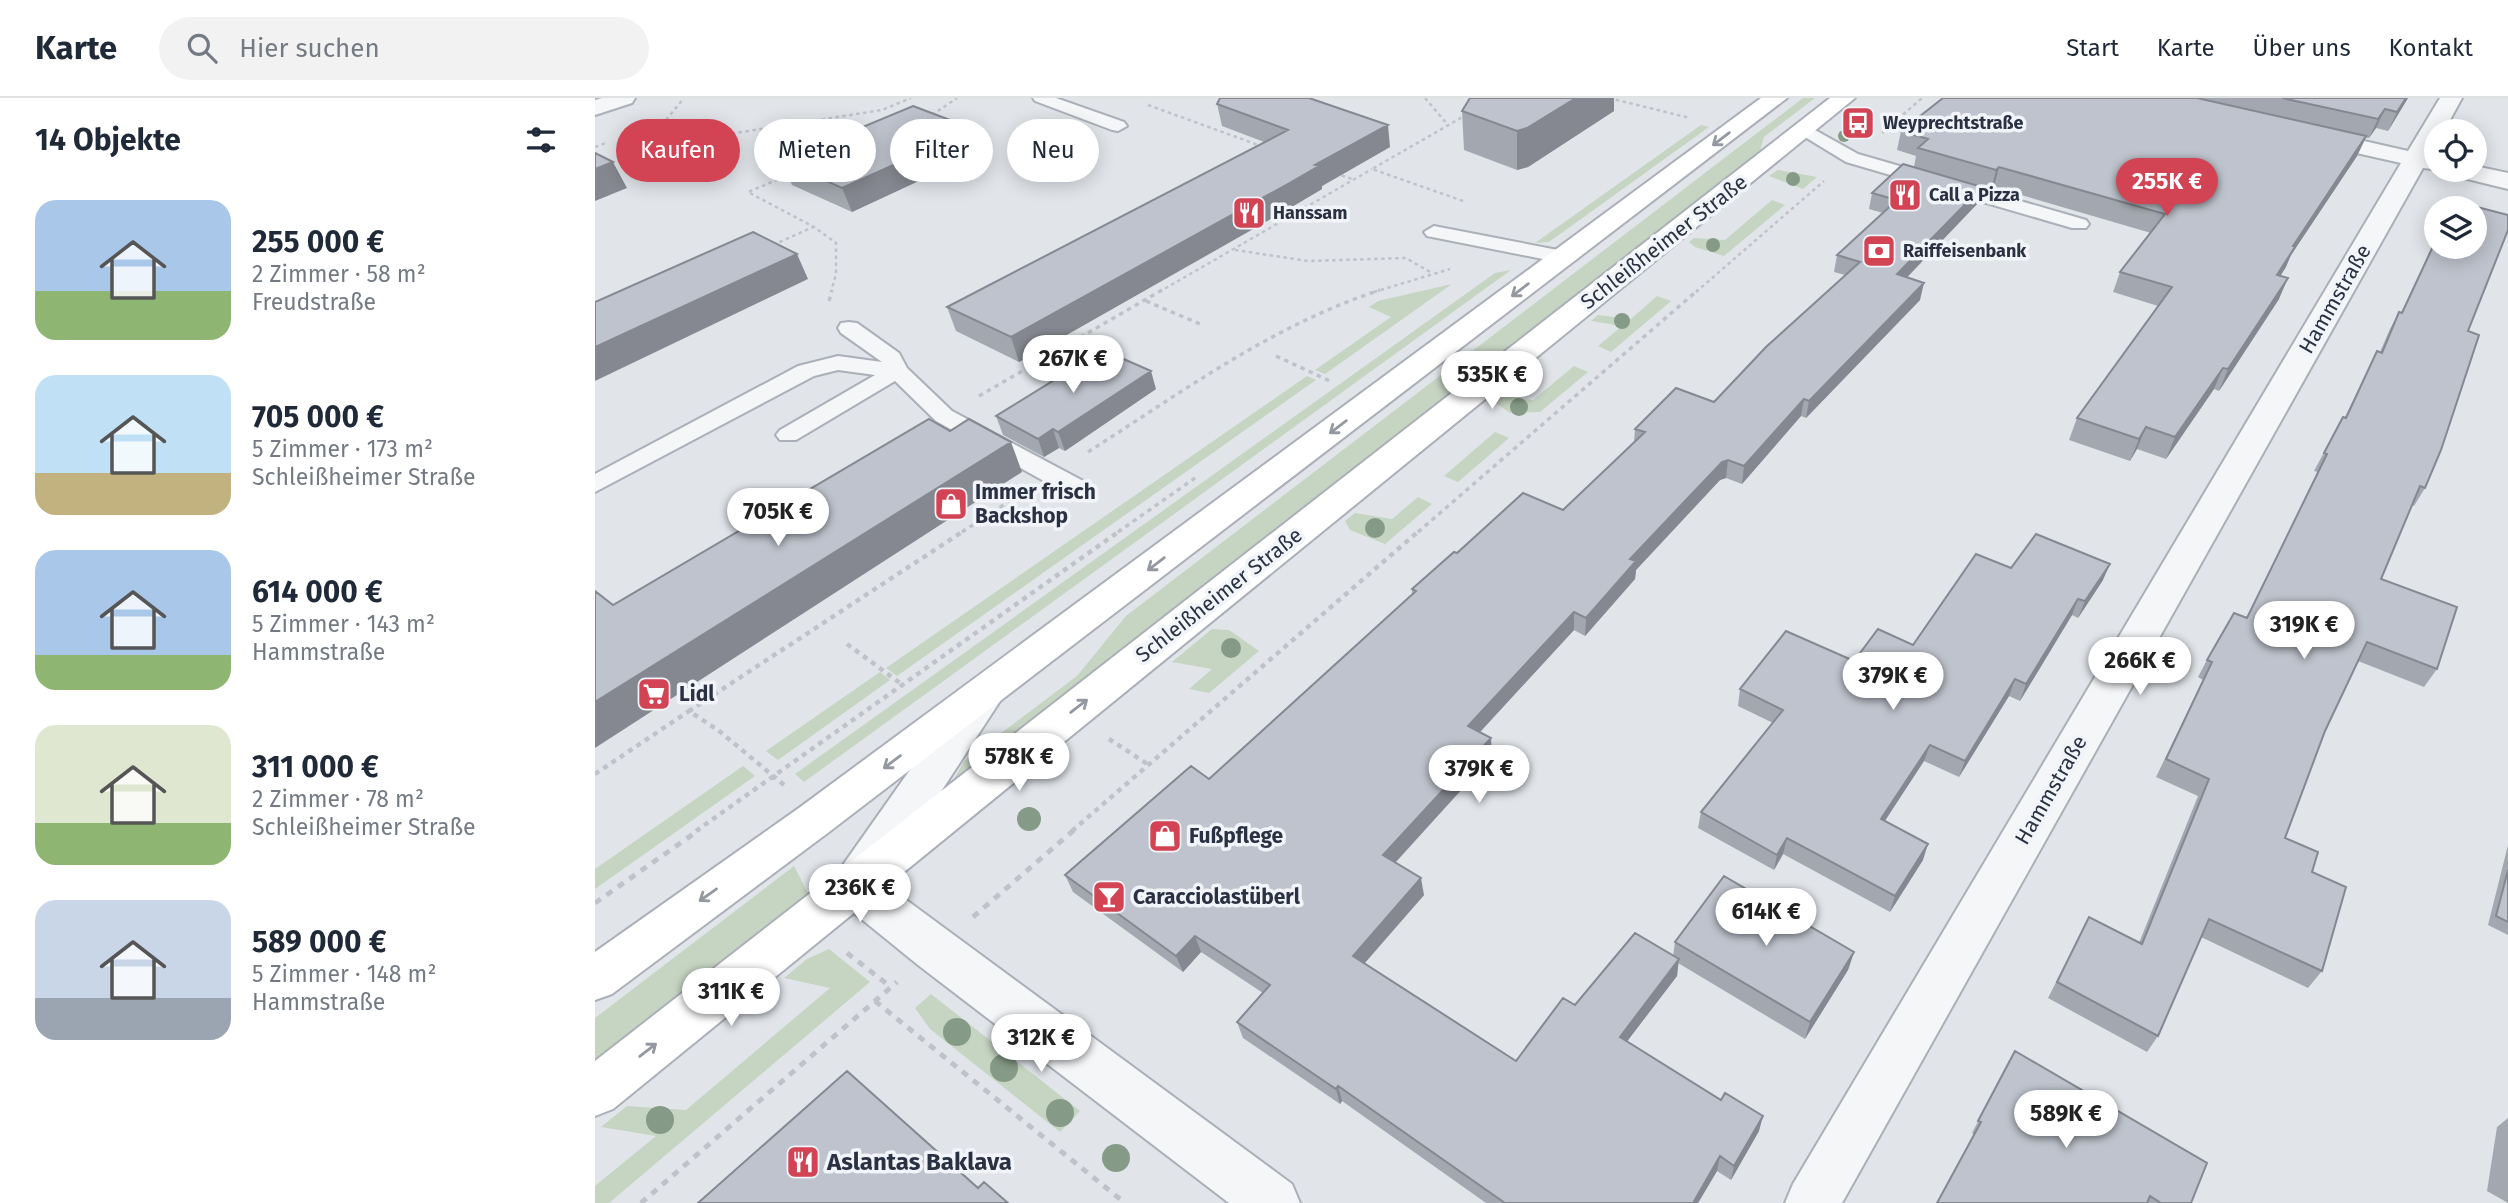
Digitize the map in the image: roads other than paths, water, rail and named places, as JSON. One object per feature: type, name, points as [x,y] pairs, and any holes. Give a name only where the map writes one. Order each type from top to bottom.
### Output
[{"type":"main road","points":[[595,979],[986,692],[1776,98]]},
{"type":"main road","name":"Schleißheimer Straße","points":[[595,1092],[1845,98]]},
{"type":"street","points":[[595,108],[624,98]]},
{"type":"street","name":"Hammstraße","points":[[2443,119],[2451,98]]},
{"type":"street","points":[[2292,132],[2424,162]]},
{"type":"street","name":"Hammstraße","points":[[1812,1203],[2424,165]]},
{"type":"street","points":[[2487,176],[2508,181]]},
{"type":"street","points":[[986,692],[854,886],[935,950],[1273,1203]]},
{"type":"lane","points":[[1041,98],[1118,126]]},
{"type":"lane","points":[[1806,130],[1852,158],[2079,224]]},
{"type":"lane","points":[[1434,232],[1563,257]]},
{"type":"lane","points":[[849,328],[891,358],[897,371],[944,416],[1078,489]]},
{"type":"lane","points":[[595,484],[806,372],[838,363],[897,371]]},
{"type":"lane","points":[[787,435],[897,371]]},
{"type":"place","name":"Weyprechtstraße","points":[[1858,123]]},
{"type":"place","name":"Call a Pizza","points":[[1905,195]]},
{"type":"place","name":"Hanssam","points":[[1249,213]]},
{"type":"place","name":"Raiffeisenbank","points":[[1879,251]]},
{"type":"place","name":"Immer frisch Backshop","points":[[951,504]]},
{"type":"place","name":"Lidl","points":[[654,694]]},
{"type":"place","name":"Fußpflege","points":[[1165,836]]},
{"type":"place","name":"Caracciolastüberl","points":[[1109,897]]},
{"type":"place","name":"Aslantas Baklava","points":[[803,1162]]}]
